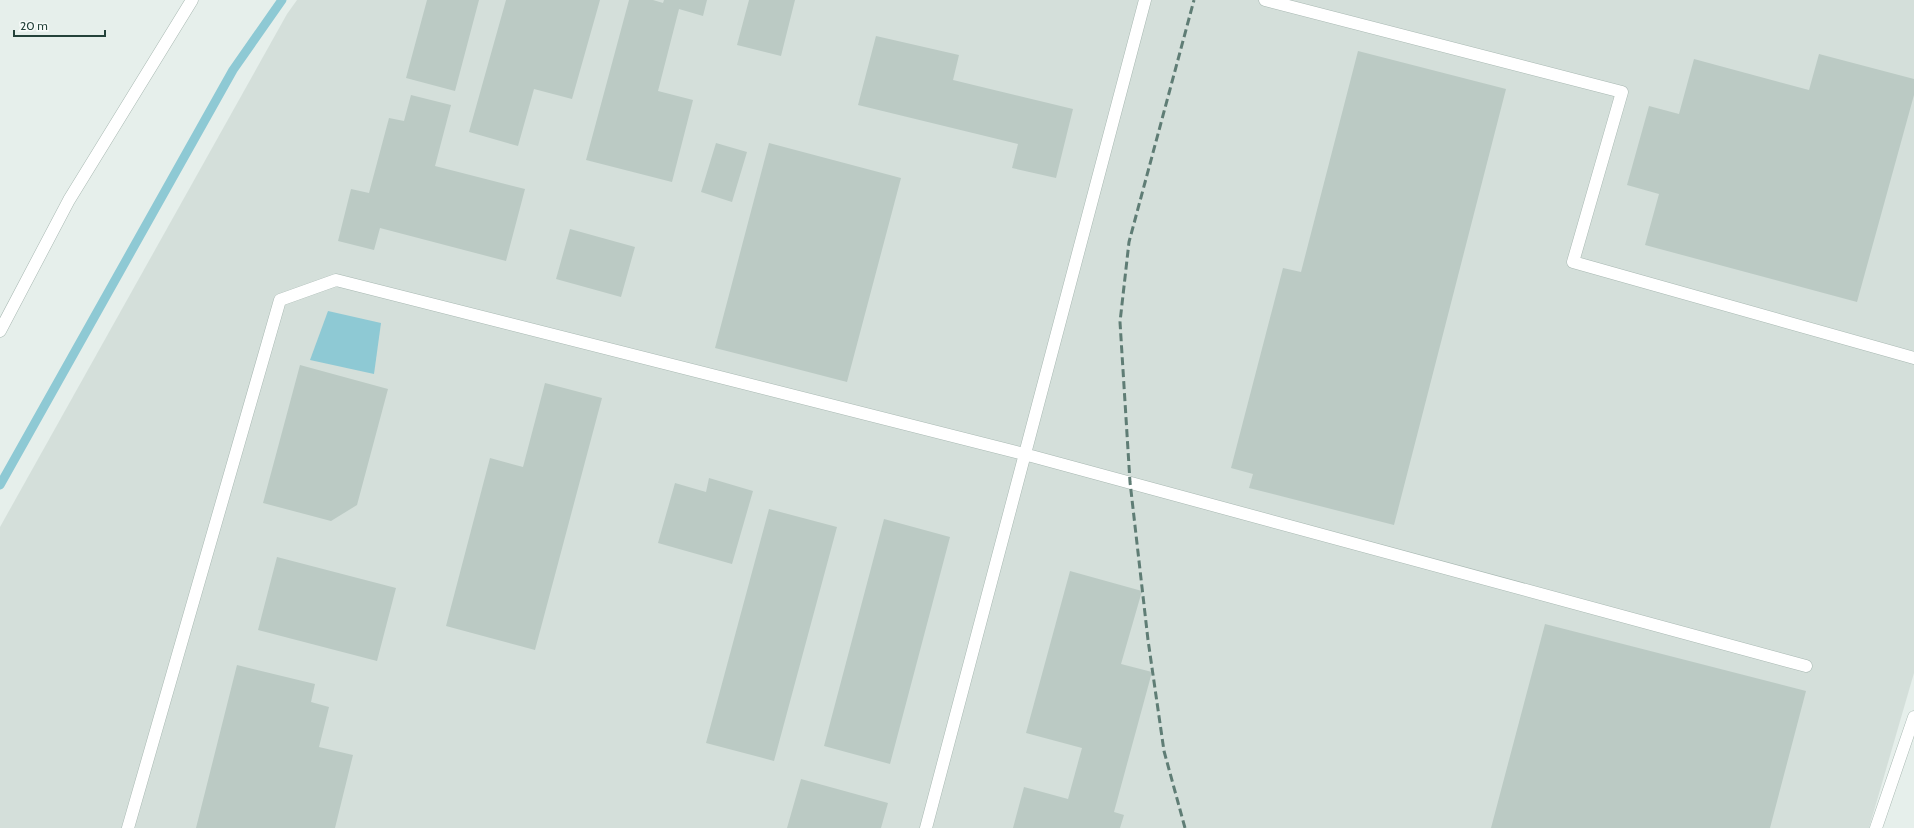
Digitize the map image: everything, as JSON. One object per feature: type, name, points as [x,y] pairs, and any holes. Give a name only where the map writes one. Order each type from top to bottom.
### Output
[{"type":"street","points":[[0,331],[69,200],[192,0]]},
{"type":"street","points":[[926,828],[1145,0]]},
{"type":"street","points":[[1265,0],[1622,92],[1573,262],[1914,358]]},
{"type":"street","points":[[128,828],[280,300],[336,280],[1024,454],[1806,666]]},
{"type":"street","points":[[1876,828],[1914,717]]},
{"type":"shaded area","points":[[297,0],[1914,0],[1914,673],[1869,828],[0,828],[0,527],[287,14]]},
{"type":"water","points":[[328,311],[381,323],[374,374],[310,360]]},
{"type":"building","points":[[427,0],[479,0],[455,91],[406,78]]},
{"type":"building","points":[[506,0],[600,0],[572,99],[534,89],[518,146],[469,132]]},
{"type":"building","points":[[629,0],[653,0],[663,3],[664,0],[707,0],[703,16],[679,9],[658,91],[693,100],[672,182],[586,160]]},
{"type":"building","points":[[749,0],[795,0],[781,56],[737,45]]},
{"type":"building","points":[[876,36],[959,55],[953,80],[1073,109],[1056,178],[1012,168],[1018,144],[858,105]]},
{"type":"building","points":[[1358,51],[1506,89],[1394,525],[1249,488],[1253,474],[1231,468],[1283,268],[1301,272]]},
{"type":"building","points":[[1819,54],[1914,79],[1914,95],[1857,302],[1645,245],[1659,194],[1627,185],[1649,106],[1679,114],[1694,59],[1809,90]]},
{"type":"building","points":[[411,95],[451,105],[435,166],[525,189],[506,261],[380,228],[374,250],[338,241],[351,189],[369,193],[389,118],[404,121]]},
{"type":"building","points":[[716,143],[747,152],[732,202],[701,192]]},
{"type":"building","points":[[769,143],[901,178],[847,382],[715,348]]},
{"type":"building","points":[[570,229],[635,247],[621,297],[556,279]]},
{"type":"building","points":[[300,365],[388,389],[357,505],[331,521],[263,503]]},
{"type":"building","points":[[545,383],[602,398],[535,650],[446,626],[490,458],[523,467]]},
{"type":"building","points":[[709,478],[753,491],[732,564],[658,543],[675,483],[706,492]]},
{"type":"building","points":[[769,509],[837,527],[774,761],[706,743]]},
{"type":"building","points":[[884,519],[950,537],[890,764],[824,746]]},
{"type":"building","points":[[277,557],[396,588],[377,661],[258,630]]},
{"type":"building","points":[[1070,571],[1142,591],[1121,664],[1152,672],[1114,812],[1124,815],[1120,828],[1013,828],[1024,787],[1068,799],[1082,748],[1026,733]]},
{"type":"building","points":[[1545,624],[1806,691],[1770,828],[1491,828]]},
{"type":"building","points":[[237,665],[315,684],[311,702],[329,707],[319,747],[353,755],[335,828],[196,828]]},
{"type":"building","points":[[801,779],[888,803],[881,828],[787,828]]},
{"type":"waterway","points":[[0,485],[233,70],[282,0]]},
{"type":"railway","points":[[1185,828],[1164,751],[1148,640],[1130,482],[1120,322],[1129,242],[1194,0]]}]
